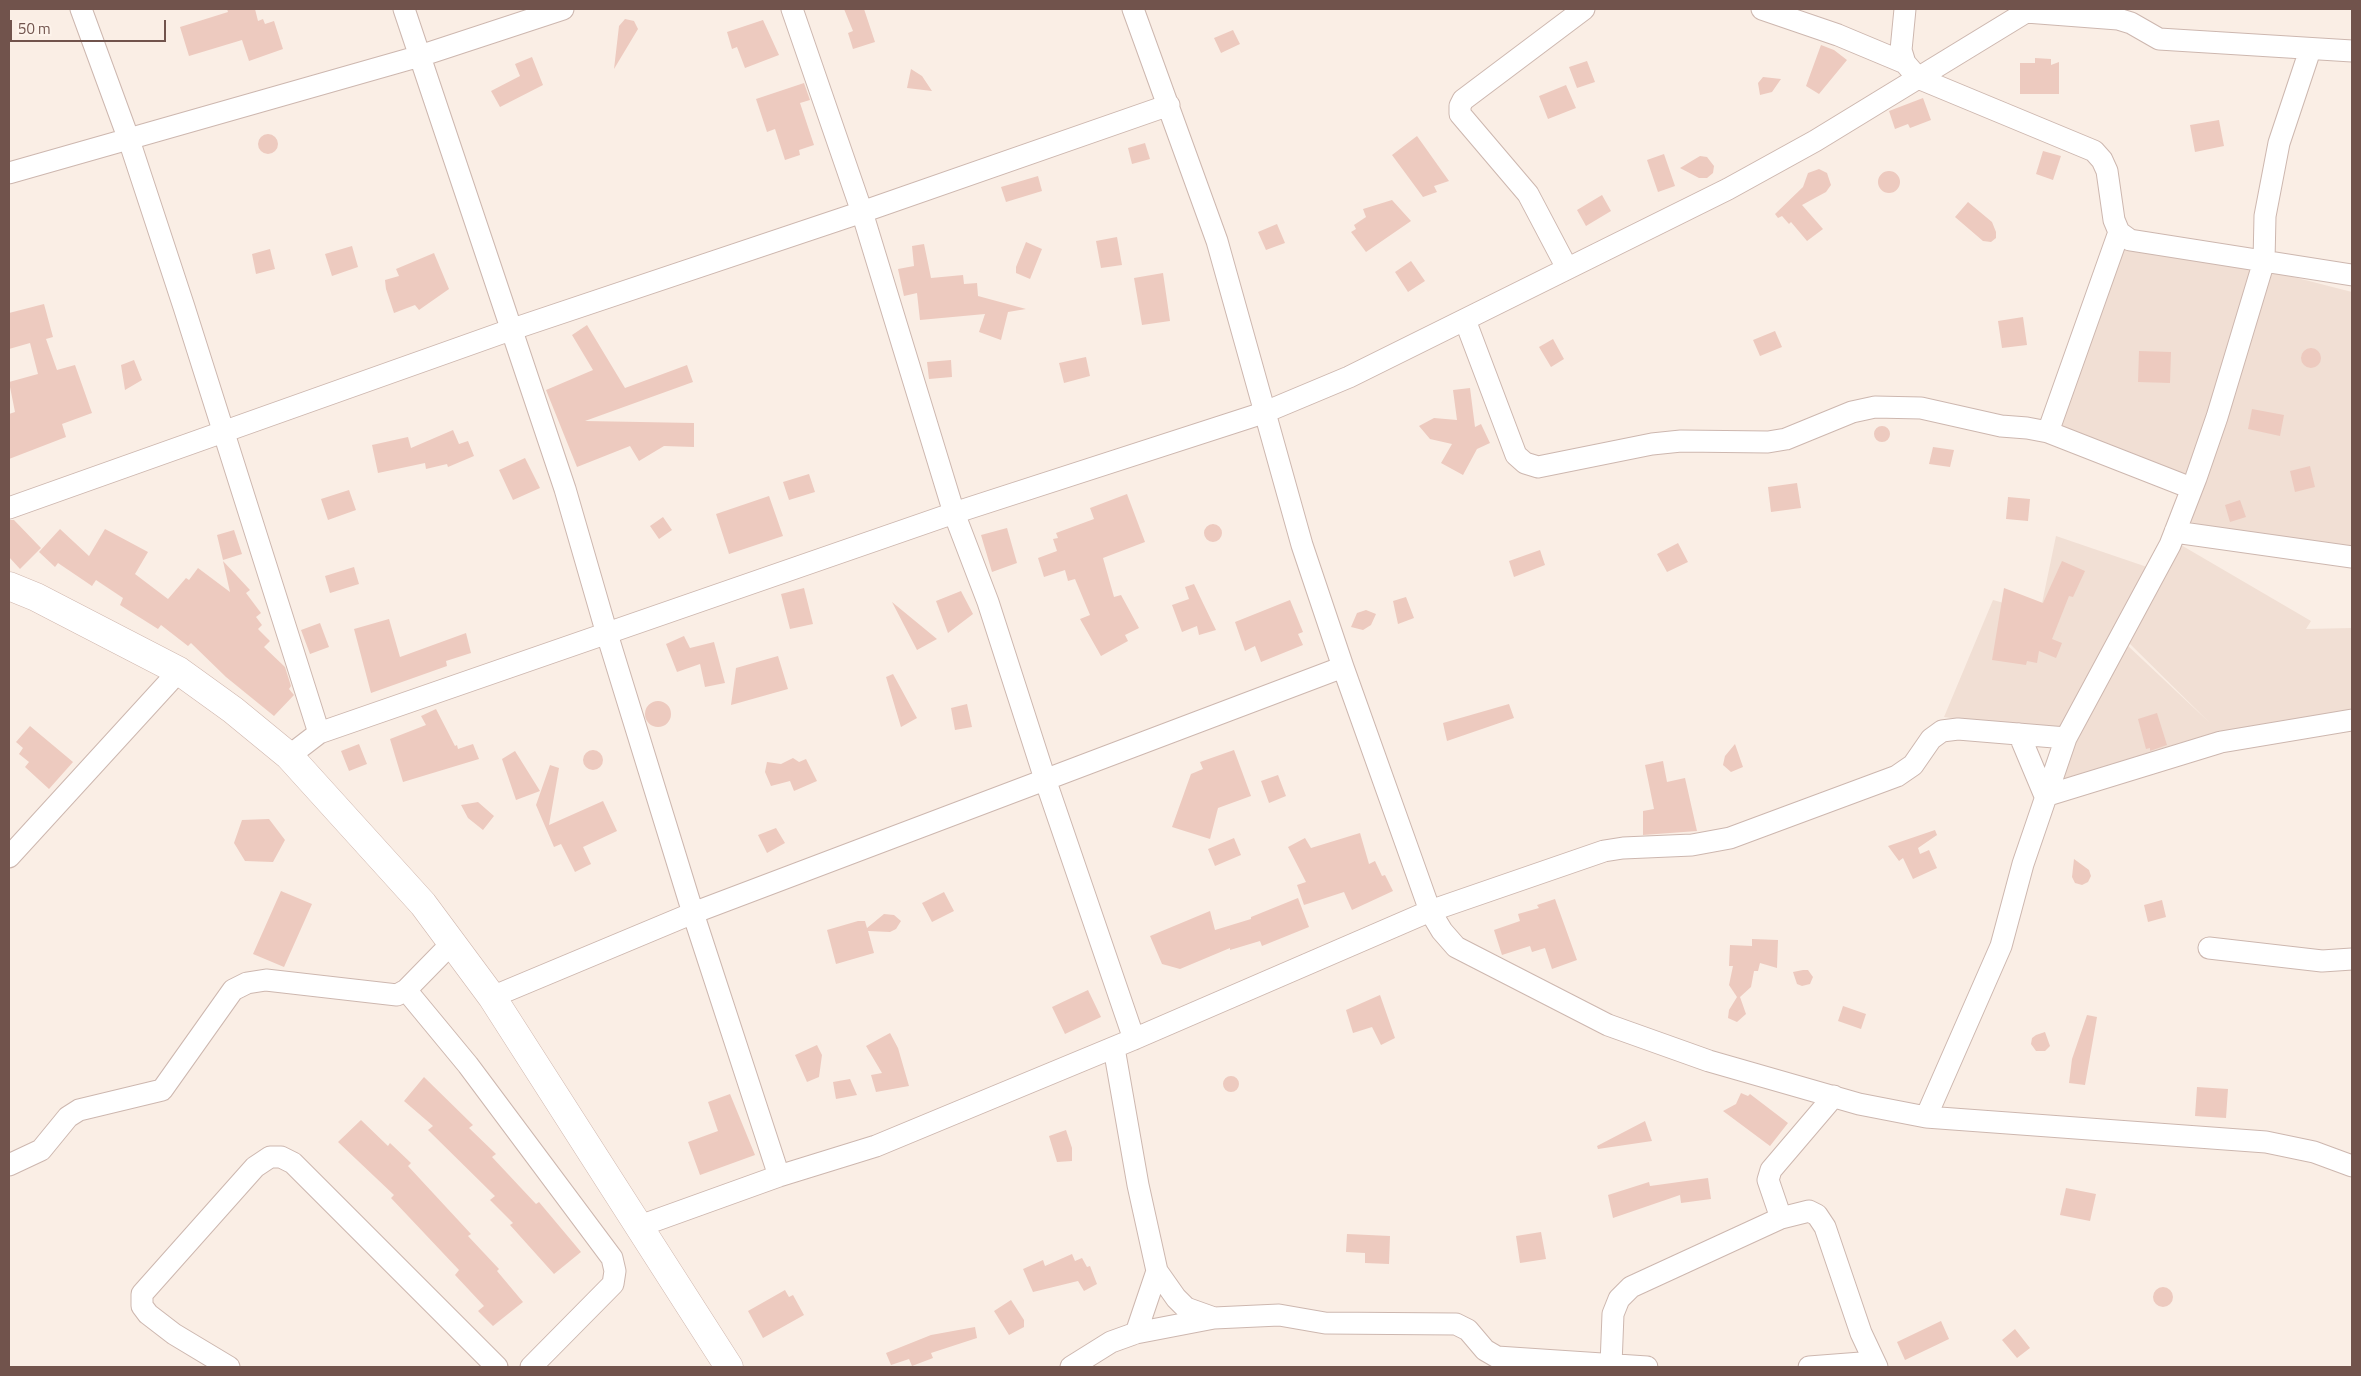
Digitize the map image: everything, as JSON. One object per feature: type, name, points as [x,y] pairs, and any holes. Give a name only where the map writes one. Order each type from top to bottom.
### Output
[{"type":"main road","points":[[9,586],[36,596],[179,671],[232,710],[289,756],[422,904],[492,997],[729,1367]]},
{"type":"street","points":[[81,9],[129,140],[225,432],[319,734]]},
{"type":"street","points":[[404,9],[565,490],[607,634],[693,913],[779,1176]]},
{"type":"street","points":[[9,173],[420,56],[563,9]]},
{"type":"street","points":[[792,9],[862,212],[954,513],[988,602],[1134,1039]]},
{"type":"street","points":[[1133,9],[1217,241],[1302,545],[1343,667],[1430,911],[1442,932],[1456,947],[1608,1026],[1709,1060],[1834,1096],[1926,1117],[2266,1142],[2314,1152],[2352,1166]]},
{"type":"street","points":[[1567,268],[1528,194],[1460,114],[1460,106],[1463,100],[1584,9]]},
{"type":"street","points":[[1762,9],[1838,35],[1912,71],[2094,151],[2102,160],[2107,171],[2114,220],[2120,232],[2130,240],[2352,275]]},
{"type":"street","points":[[1905,9],[1901,50],[1912,71]]},
{"type":"street","points":[[289,756],[319,734],[954,513],[1264,413],[1349,377],[1728,189],[1815,141],[1912,71],[2029,10],[2118,19],[2132,23],[2159,39],[2310,50],[2352,51]]},
{"type":"street","points":[[1926,1117],[2001,946],[2045,796],[2066,738],[2170,544],[2217,417],[2264,261],[2265,216],[2279,143],[2310,50]]},
{"type":"street","points":[[9,508],[510,330],[862,212],[1169,105]]},
{"type":"street","points":[[2048,432],[2120,232]]},
{"type":"street","points":[[1465,320],[1516,455],[1525,463],[1538,467],[1652,444],[1681,441],[1768,442],[1786,439],[1852,412],[1875,408],[1921,408],[2001,426],[2048,432],[2191,488]]},
{"type":"street","points":[[2175,532],[2352,557]]},
{"type":"street","points":[[492,997],[693,913],[1343,667]]},
{"type":"street","points":[[9,857],[179,671]]},
{"type":"street","points":[[2045,796],[2220,742],[2352,720]]},
{"type":"street","points":[[640,1226],[779,1176],[876,1146],[1114,1048],[1430,911],[1604,851],[1623,848],[1692,845],[1730,838],[1906,772],[1931,739],[1942,732],[1958,729],[2066,738]]},
{"type":"street","points":[[2019,734],[2045,796]]},
{"type":"street","points":[[9,1165],[41,1150],[68,1117],[78,1110],[162,1090],[233,990],[247,983],[266,980],[396,995],[406,990],[452,944]]},
{"type":"street","points":[[2209,948],[2322,961],[2352,959]]},
{"type":"street","points":[[406,990],[468,1065],[612,1258],[615,1271],[612,1284],[531,1367]]},
{"type":"street","points":[[1114,1048],[1138,1185],[1157,1271],[1176,1298],[1186,1308],[1214,1318]]},
{"type":"street","points":[[1781,1218],[1768,1180],[1771,1170],[1834,1096]]},
{"type":"street","points":[[229,1367],[174,1334],[148,1314],[142,1306],[142,1294],[255,1167],[270,1157],[281,1157],[293,1163],[497,1367]]},
{"type":"street","points":[[1611,1365],[1613,1314],[1619,1299],[1630,1287],[1781,1218],[1809,1211],[1816,1215],[1825,1228],[1861,1332],[1876,1365],[1809,1367]]},
{"type":"street","points":[[1136,1333],[1157,1271]]},
{"type":"street","points":[[1071,1367],[1111,1342],[1136,1333],[1214,1318],[1279,1315],[1325,1323],[1456,1324],[1468,1330],[1486,1350],[1497,1357],[1532,1363],[1646,1367]]},
{"type":"shaded area","points":[[2123,241],[2259,267],[2189,481],[2053,431]]},
{"type":"shaded area","points":[[2270,271],[2352,292],[2352,548],[2188,524]]},
{"type":"shaded area","points":[[2056,536],[2147,567],[2127,645],[2210,723],[2129,643],[2181,545],[2311,621],[2306,629],[2352,628],[2352,718],[2055,784],[2075,736],[1944,717],[1993,600],[2040,613]]},
{"type":"building","points":[[227,9],[255,9],[258,21],[263,19],[265,24],[274,21],[283,49],[249,61],[242,40],[189,56],[180,27],[228,12]]},
{"type":"building","points":[[844,9],[864,9],[875,42],[853,49],[848,33],[853,31]]},
{"type":"building","points":[[625,19],[634,21],[638,29],[614,69],[619,26]]},
{"type":"building","points":[[763,20],[779,55],[745,68],[737,47],[732,49],[727,32]]},
{"type":"building","points":[[1233,30],[1240,44],[1221,53],[1214,38]]},
{"type":"building","points":[[1821,45],[1834,50],[1847,60],[1819,94],[1806,86]]},
{"type":"building","points":[[532,57],[543,85],[500,107],[491,91],[520,76],[515,64]]},
{"type":"building","points":[[2035,58],[2051,59],[2051,65],[2059,62],[2059,94],[2020,94],[2020,63],[2035,63]]},
{"type":"building","points":[[1587,61],[1595,82],[1577,88],[1569,67]]},
{"type":"building","points":[[911,69],[922,76],[932,91],[907,88]]},
{"type":"building","points":[[1763,77],[1781,79],[1772,92],[1760,95],[1758,83]]},
{"type":"building","points":[[804,83],[810,100],[800,103],[814,145],[799,150],[800,155],[785,160],[775,129],[767,132],[756,99]]},
{"type":"building","points":[[1566,85],[1576,108],[1548,119],[1539,96]]},
{"type":"building","points":[[1923,98],[1931,120],[1910,128],[1908,124],[1895,129],[1889,111]]},
{"type":"building","points":[[2219,120],[2224,146],[2195,152],[2190,125]]},
{"type":"building","points":[[268,134],[275,137],[278,144],[275,151],[268,154],[261,151],[258,144],[261,137]]},
{"type":"building","points":[[1417,136],[1449,181],[1434,186],[1437,192],[1423,197],[1392,155]]},
{"type":"building","points":[[1145,143],[1150,159],[1132,164],[1128,148]]},
{"type":"building","points":[[2043,151],[2061,156],[2053,180],[2036,174]]},
{"type":"building","points":[[1664,154],[1675,186],[1658,192],[1647,160]]},
{"type":"building","points":[[1700,156],[1707,157],[1714,166],[1713,173],[1707,178],[1699,178],[1680,168]]},
{"type":"building","points":[[1819,169],[1827,173],[1831,185],[1826,192],[1802,205],[1823,229],[1807,241],[1791,222],[1789,224],[1782,216],[1778,218],[1775,214],[1803,187],[1808,173]]},
{"type":"building","points":[[1889,171],[1897,174],[1900,182],[1897,190],[1889,193],[1881,190],[1878,182],[1881,174]]},
{"type":"building","points":[[1038,176],[1042,191],[1006,202],[1001,187]]},
{"type":"building","points":[[1602,195],[1611,211],[1586,226],[1577,210]]},
{"type":"building","points":[[1392,200],[1411,221],[1366,252],[1351,232],[1356,229],[1354,225],[1366,217],[1363,209]]},
{"type":"building","points":[[1968,202],[1992,222],[1996,238],[1991,242],[1983,241],[1955,217]]},
{"type":"building","points":[[1277,224],[1285,243],[1266,250],[1258,232]]},
{"type":"building","points":[[1117,237],[1122,265],[1101,268],[1096,241]]},
{"type":"building","points":[[1026,242],[1042,249],[1030,279],[1016,273],[1016,267]]},
{"type":"building","points":[[924,244],[931,278],[963,275],[964,284],[977,283],[978,296],[1026,309],[1008,312],[1001,340],[979,332],[985,314],[920,320],[917,293],[904,296],[898,269],[914,266],[912,246]]},
{"type":"building","points":[[352,246],[358,267],[332,276],[325,254]]},
{"type":"building","points":[[270,249],[275,269],[256,274],[252,254]]},
{"type":"building","points":[[434,253],[449,289],[419,310],[415,305],[394,313],[385,280],[399,276],[396,269]]},
{"type":"building","points":[[1411,261],[1425,281],[1408,292],[1395,272]]},
{"type":"building","points":[[1163,273],[1170,321],[1142,325],[1134,278]]},
{"type":"building","points":[[44,304],[53,337],[46,339],[57,370],[75,365],[92,413],[62,424],[66,437],[9,459],[9,414],[15,412],[9,382],[38,374],[30,343],[9,349],[9,313]]},
{"type":"building","points":[[2023,317],[2027,345],[2002,348],[1998,321]]},
{"type":"building","points":[[587,325],[625,388],[687,365],[693,382],[585,421],[694,423],[694,447],[664,446],[639,461],[630,446],[577,467],[546,390],[593,370],[572,335]]},
{"type":"building","points":[[1775,331],[1782,347],[1760,356],[1753,340]]},
{"type":"building","points":[[1553,339],[1564,359],[1551,367],[1539,347]]},
{"type":"building","points":[[2311,348],[2318,351],[2321,358],[2318,365],[2311,368],[2304,365],[2301,358],[2304,351]]},
{"type":"building","points":[[2139,351],[2171,352],[2170,383],[2138,382]]},
{"type":"building","points":[[1086,357],[1090,376],[1064,383],[1059,363]]},
{"type":"building","points":[[134,360],[142,380],[125,390],[121,365]]},
{"type":"building","points":[[951,360],[952,377],[929,379],[927,362]]},
{"type":"building","points":[[1470,388],[1475,427],[1481,424],[1490,443],[1477,449],[1463,475],[1441,463],[1452,444],[1430,439],[1419,426],[1434,418],[1457,420],[1453,390]]},
{"type":"building","points":[[2252,409],[2284,415],[2280,436],[2248,429]]},
{"type":"building","points":[[1879,426],[1885,426],[1890,431],[1888,440],[1879,442],[1874,437],[1874,431]]},
{"type":"building","points":[[453,430],[459,444],[468,441],[474,456],[448,467],[447,464],[426,469],[425,463],[378,473],[372,445],[408,437],[411,448]]},
{"type":"building","points":[[1933,447],[1954,450],[1950,467],[1929,464]]},
{"type":"building","points":[[525,458],[540,488],[513,500],[499,470]]},
{"type":"building","points":[[2310,466],[2315,487],[2295,492],[2290,471]]},
{"type":"building","points":[[809,474],[815,492],[789,500],[783,482]]},
{"type":"building","points":[[1797,483],[1801,508],[1771,512],[1768,487]]},
{"type":"building","points":[[349,490],[356,510],[328,520],[321,499]]},
{"type":"building","points":[[1127,494],[1145,542],[1103,558],[1114,597],[1121,595],[1139,628],[1125,635],[1128,641],[1101,656],[1080,619],[1090,615],[1075,579],[1068,581],[1065,570],[1044,577],[1038,558],[1057,551],[1053,539],[1058,538],[1056,533],[1094,519],[1090,508]]},
{"type":"building","points":[[769,496],[783,536],[729,554],[716,514]]},
{"type":"building","points":[[2008,497],[2030,499],[2028,521],[2006,519]]},
{"type":"building","points":[[2240,500],[2246,517],[2230,522],[2225,505]]},
{"type":"building","points":[[663,517],[672,530],[659,539],[650,526]]},
{"type":"building","points":[[9,520],[14,520],[41,548],[20,569],[9,557]]},
{"type":"building","points":[[1213,524],[1219,527],[1222,533],[1219,539],[1213,542],[1207,539],[1204,533],[1207,527]]},
{"type":"building","points":[[1007,528],[1017,563],[992,572],[981,535]]},
{"type":"building","points":[[60,529],[89,556],[105,529],[148,552],[135,574],[168,599],[186,578],[189,580],[198,568],[230,592],[223,561],[250,590],[246,593],[261,613],[256,617],[262,625],[258,629],[270,641],[264,647],[285,667],[291,686],[289,689],[294,695],[274,716],[226,677],[191,643],[188,646],[161,625],[158,629],[120,605],[123,598],[96,580],[92,586],[58,563],[55,567],[39,552]]},
{"type":"building","points":[[234,530],[242,554],[223,560],[217,535]]},
{"type":"building","points":[[1678,543],[1688,562],[1667,572],[1657,554]]},
{"type":"building","points":[[1540,550],[1545,565],[1514,577],[1509,561]]},
{"type":"building","points":[[2062,561],[2085,571],[2073,597],[2069,596],[2052,639],[2062,643],[2056,658],[2039,651],[2037,663],[2027,661],[2026,665],[1992,660],[2004,588],[2043,603]]},
{"type":"building","points":[[354,567],[359,584],[330,593],[325,576]]},
{"type":"building","points":[[1194,584],[1216,630],[1199,635],[1197,626],[1182,632],[1172,605],[1189,599],[1185,587]]},
{"type":"building","points":[[804,588],[813,624],[790,629],[781,594]]},
{"type":"building","points":[[961,591],[973,614],[948,633],[936,601]]},
{"type":"building","points":[[1406,597],[1414,618],[1398,624],[1393,601]]},
{"type":"building","points":[[1290,600],[1303,632],[1298,634],[1303,645],[1261,662],[1255,646],[1245,651],[1235,622]]},
{"type":"building","points":[[892,602],[937,639],[917,650]]},
{"type":"building","points":[[1366,610],[1376,614],[1371,625],[1363,630],[1351,627],[1357,613]]},
{"type":"building","points":[[389,619],[400,657],[466,633],[471,653],[446,661],[447,666],[371,693],[354,629]]},
{"type":"building","points":[[320,623],[329,647],[310,654],[301,630]]},
{"type":"building","points":[[684,636],[690,648],[714,642],[725,683],[705,687],[700,664],[677,672],[666,644]]},
{"type":"building","points":[[778,656],[788,689],[731,705],[736,668]]},
{"type":"building","points":[[893,674],[917,718],[901,727],[886,677]]},
{"type":"building","points":[[658,701],[667,705],[671,714],[667,723],[658,727],[649,723],[645,714],[649,705]]},
{"type":"building","points":[[967,704],[972,727],[955,730],[951,708]]},
{"type":"building","points":[[1509,704],[1514,718],[1447,741],[1443,723]]},
{"type":"building","points":[[436,709],[455,746],[457,745],[458,749],[473,744],[479,759],[403,782],[390,739],[426,725],[421,716]]},
{"type":"building","points":[[2157,713],[2167,745],[2150,751],[2150,748],[2146,749],[2138,719]]},
{"type":"building","points":[[30,726],[73,762],[49,789],[25,767],[29,762],[19,754],[23,748],[16,742]]},
{"type":"building","points":[[359,744],[367,764],[349,771],[341,751]]},
{"type":"building","points":[[1735,744],[1743,767],[1731,772],[1723,765],[1725,756]]},
{"type":"building","points":[[593,750],[600,753],[603,760],[600,767],[593,770],[586,767],[583,760],[586,753]]},
{"type":"building","points":[[1234,750],[1251,796],[1218,808],[1210,839],[1172,827],[1191,774],[1203,769],[1200,762]]},
{"type":"building","points":[[515,751],[540,791],[516,800],[502,759]]},
{"type":"building","points":[[793,758],[799,762],[806,759],[817,781],[794,791],[790,781],[771,786],[765,772],[767,762],[781,764]]},
{"type":"building","points":[[1663,761],[1667,782],[1685,778],[1697,831],[1643,835],[1643,811],[1654,809],[1645,765]]},
{"type":"building","points":[[550,765],[559,768],[549,825],[603,801],[617,831],[583,847],[591,864],[575,872],[561,844],[554,847],[536,805]]},
{"type":"building","points":[[1278,775],[1286,796],[1269,803],[1261,781]]},
{"type":"building","points":[[478,802],[494,816],[483,830],[468,818],[461,805]]},
{"type":"building","points":[[269,819],[285,840],[273,862],[245,861],[234,843],[242,820]]},
{"type":"building","points":[[776,828],[785,843],[767,853],[758,835]]},
{"type":"building","points":[[1935,830],[1937,835],[1918,848],[1920,854],[1929,850],[1937,868],[1913,879],[1903,858],[1899,861],[1888,846]]},
{"type":"building","points":[[1360,833],[1369,864],[1375,861],[1382,876],[1385,875],[1393,891],[1352,910],[1344,892],[1304,905],[1297,885],[1306,882],[1288,847],[1305,838],[1311,848]]},
{"type":"building","points":[[1234,838],[1241,855],[1215,866],[1208,849]]},
{"type":"building","points":[[2074,859],[2089,870],[2091,876],[2088,882],[2082,885],[2075,883],[2072,877]]},
{"type":"building","points":[[281,891],[312,904],[284,967],[253,954]]},
{"type":"building","points":[[944,892],[954,911],[932,922],[922,903]]},
{"type":"building","points":[[1298,898],[1309,927],[1262,946],[1260,941],[1230,950],[1230,948],[1180,969],[1162,964],[1150,936],[1210,911],[1215,930],[1251,919],[1251,917]]},
{"type":"building","points":[[1555,899],[1577,960],[1552,969],[1545,948],[1532,952],[1530,946],[1502,955],[1494,930],[1520,921],[1518,914],[1539,908],[1537,905]]},
{"type":"building","points":[[2162,900],[2166,917],[2148,922],[2144,905]]},
{"type":"building","points":[[884,914],[894,915],[901,921],[896,929],[890,932],[868,931],[874,953],[836,964],[827,930],[858,921],[865,921],[867,928]]},
{"type":"building","points":[[1752,939],[1778,940],[1777,968],[1760,963],[1758,971],[1754,971],[1751,987],[1740,997],[1746,1014],[1737,1022],[1728,1018],[1729,1010],[1737,997],[1729,985],[1733,966],[1729,966],[1730,945],[1752,946]]},
{"type":"building","points":[[1808,970],[1813,977],[1810,984],[1802,986],[1797,984],[1793,972]]},
{"type":"building","points":[[1088,990],[1101,1017],[1065,1034],[1052,1007]]},
{"type":"building","points":[[1380,995],[1395,1038],[1381,1045],[1372,1027],[1353,1033],[1346,1010]]},
{"type":"building","points":[[1843,1006],[1866,1014],[1861,1029],[1838,1021]]},
{"type":"building","points":[[2087,1015],[2097,1017],[2085,1085],[2069,1083],[2072,1059]]},
{"type":"building","points":[[2045,1032],[2050,1046],[2045,1051],[2036,1051],[2031,1044],[2032,1038]]},
{"type":"building","points":[[890,1033],[898,1048],[909,1086],[876,1092],[871,1075],[882,1073],[866,1046]]},
{"type":"building","points":[[817,1045],[822,1055],[819,1077],[807,1082],[795,1055]]},
{"type":"building","points":[[1228,1076],[1234,1076],[1239,1081],[1237,1090],[1228,1092],[1223,1087],[1223,1081]]},
{"type":"building","points":[[424,1077],[473,1125],[469,1128],[496,1154],[492,1157],[536,1204],[539,1202],[581,1252],[554,1274],[510,1225],[513,1223],[490,1200],[495,1196],[428,1130],[433,1126],[404,1101]]},
{"type":"building","points":[[850,1079],[857,1095],[836,1099],[833,1082]]},
{"type":"building","points":[[2197,1087],[2228,1089],[2226,1118],[2195,1116]]},
{"type":"building","points":[[1741,1093],[1748,1096],[1750,1094],[1788,1123],[1770,1146],[1723,1111],[1736,1104]]},
{"type":"building","points":[[730,1094],[755,1155],[700,1175],[688,1142],[718,1131],[708,1102]]},
{"type":"building","points":[[361,1120],[388,1146],[390,1143],[411,1163],[408,1166],[471,1234],[468,1236],[499,1269],[497,1271],[523,1302],[493,1326],[478,1311],[484,1306],[455,1275],[459,1270],[391,1198],[394,1195],[338,1142]]},
{"type":"building","points":[[1645,1121],[1652,1141],[1598,1149],[1597,1146]]},
{"type":"building","points":[[1066,1130],[1072,1148],[1072,1161],[1057,1162],[1049,1136]]},
{"type":"building","points":[[1708,1178],[1711,1199],[1681,1203],[1680,1195],[1613,1218],[1608,1195],[1649,1182],[1650,1186]]},
{"type":"building","points":[[2066,1188],[2096,1194],[2090,1221],[2060,1215]]},
{"type":"building","points":[[1541,1232],[1546,1259],[1520,1263],[1516,1236]]},
{"type":"building","points":[[1347,1234],[1390,1236],[1389,1264],[1365,1263],[1365,1253],[1346,1252]]},
{"type":"building","points":[[1072,1254],[1075,1261],[1082,1258],[1087,1267],[1090,1266],[1097,1284],[1084,1291],[1078,1281],[1033,1292],[1023,1269],[1043,1260],[1045,1266]]},
{"type":"building","points":[[2163,1287],[2170,1290],[2173,1297],[2170,1304],[2163,1307],[2156,1304],[2153,1297],[2156,1290]]},
{"type":"building","points":[[785,1290],[789,1297],[793,1295],[804,1315],[763,1338],[748,1311]]},
{"type":"building","points":[[1011,1300],[1024,1320],[1024,1327],[1009,1335],[994,1311]]},
{"type":"building","points":[[1941,1321],[1949,1339],[1905,1360],[1897,1342]]},
{"type":"building","points":[[975,1327],[977,1338],[931,1353],[933,1358],[912,1366],[909,1359],[891,1365],[886,1353],[931,1335]]},
{"type":"building","points":[[2015,1329],[2030,1348],[2017,1358],[2002,1340]]}]
